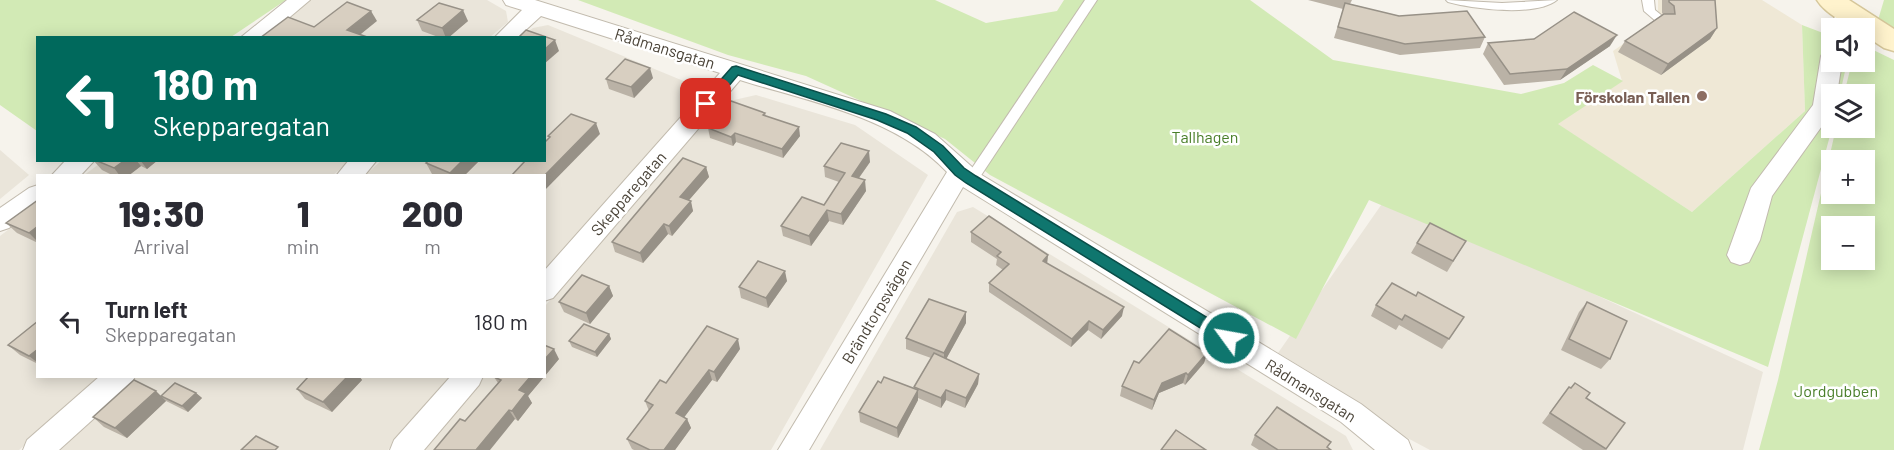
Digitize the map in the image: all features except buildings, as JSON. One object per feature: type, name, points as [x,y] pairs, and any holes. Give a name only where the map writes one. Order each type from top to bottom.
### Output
[{"type":"street","points":[[253,36],[300,0]]},
{"type":"street","name":"Rådmansgatan","points":[[513,0],[882,117],[911,130],[939,149],[965,176],[1351,413],[1397,450]]},
{"type":"street","points":[[506,36],[536,9]]},
{"type":"street","points":[[1839,14],[1894,42]]},
{"type":"street","name":"Skepparegatan","points":[[546,288],[736,70]]},
{"type":"street","points":[[1740,255],[1748,240],[1760,194],[1824,106],[1829,72]]},
{"type":"street","points":[[66,174],[80,162]]},
{"type":"street","points":[[350,174],[363,162]]},
{"type":"street","name":"Brändtorpsvägen","points":[[793,450],[965,176]]},
{"type":"street","points":[[0,221],[36,195]]},
{"type":"street","points":[[38,450],[119,378]]},
{"type":"street","points":[[405,450],[467,378]]},
{"type":"lane","points":[[965,176],[1091,0]]},
{"type":"lane","points":[[1452,0],[1495,6],[1525,5],[1551,0]]},
{"type":"lane","points":[[1648,0],[1650,11],[1662,21]]},
{"type":"shaded area","points":[[310,0],[487,0],[506,11],[508,22],[491,36],[265,36]]},
{"type":"shaded area","name":"Förskolan Tallen","points":[[1658,0],[1762,0],[1802,25],[1805,111],[1692,212],[1557,124],[1622,81],[1613,51],[1658,20]]},
{"type":"shaded area","points":[[548,25],[686,82],[700,97],[546,272],[546,174],[366,174],[380,162],[546,162],[546,36],[522,36],[533,28]]},
{"type":"shaded area","points":[[756,95],[855,125],[928,175],[771,450],[420,450],[482,378],[546,378],[546,305],[721,103]]},
{"type":"shaded area","points":[[0,150],[29,175],[0,199]]},
{"type":"shaded area","points":[[102,162],[349,162],[334,174],[86,174]]},
{"type":"shaded area","points":[[1386,198],[1763,372],[1743,450],[1430,450],[1398,433],[1330,384],[1278,353]]},
{"type":"shaded area","points":[[973,207],[1346,436],[1353,450],[820,450],[957,212]]},
{"type":"shaded area","points":[[36,209],[36,378],[102,378],[19,450],[0,450],[0,236]]},
{"type":"shaded area","points":[[134,378],[452,378],[388,450],[51,450]]},
{"type":"green space","points":[[0,0],[286,0],[232,36],[36,36],[36,130],[0,105]]},
{"type":"green space","name":"Tallhagen","points":[[578,0],[935,0],[986,23],[1057,11],[1064,0],[1250,0],[1333,60],[1521,94],[1564,83],[1593,65],[1623,81],[1558,124],[1692,212],[1805,111],[1802,25],[1821,32],[1821,72],[1845,72],[1842,84],[1821,84],[1821,138],[1829,138],[1826,150],[1821,150],[1821,169],[1768,367],[1369,200],[1296,339],[990,175],[945,139],[806,76],[728,55]]},
{"type":"green space","points":[[1884,0],[1894,0],[1894,29],[1878,20]]},
{"type":"green space","name":"Jordgubben","points":[[1875,51],[1894,60],[1894,450],[1759,450],[1778,380],[1821,193],[1821,204],[1875,204],[1875,150],[1831,150],[1834,138],[1875,138],[1875,84],[1846,84],[1850,72],[1875,72]]},
{"type":"place","name":"Förskolan Tallen","points":[[1702,96]]},
{"type":"route","points":[[706,104],[736,70],[882,117],[911,130],[939,149],[959,172],[971,180],[1229,338]]}]
